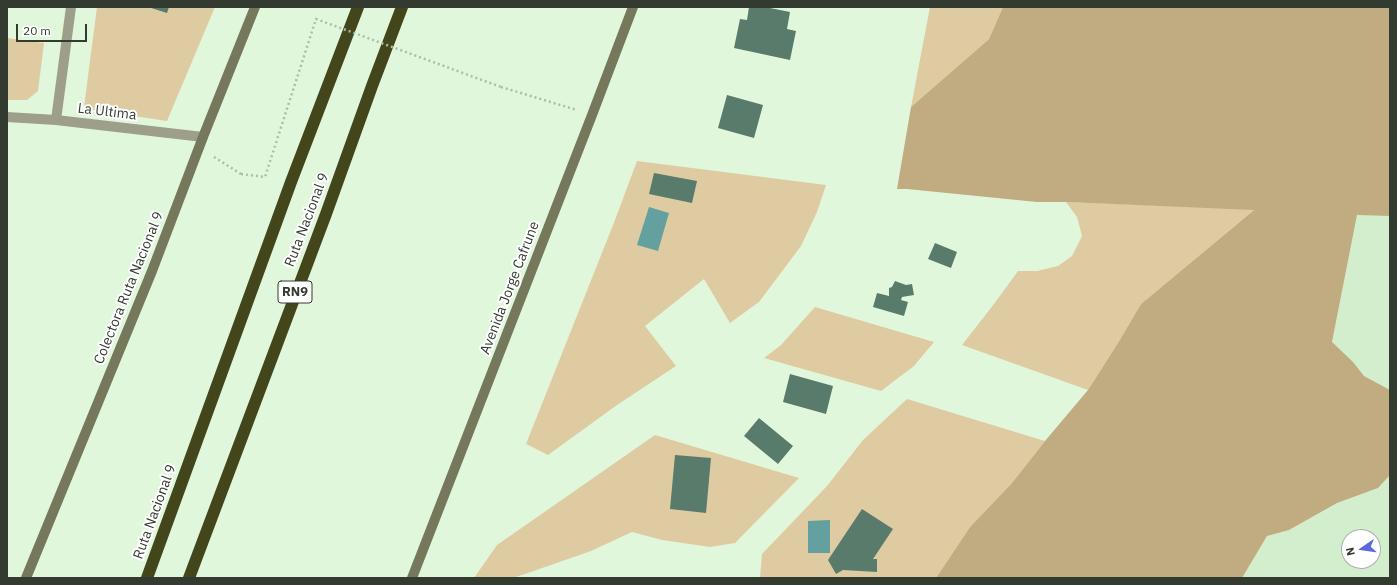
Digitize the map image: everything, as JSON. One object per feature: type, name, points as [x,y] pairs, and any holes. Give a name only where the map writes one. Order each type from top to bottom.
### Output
[{"type":"highway","points":[[338,57],[349,7]]},
{"type":"highway","name":"Ruta Nacional 9","points":[[147,578],[291,182],[358,7]]},
{"type":"highway","name":"Ruta Nacional 9","points":[[189,578],[402,7]]},
{"type":"street","points":[[56,120],[71,7]]},
{"type":"street","name":"Colectora Ruta Nacional 9","points":[[26,578],[144,292],[203,137],[255,7]]},
{"type":"street","name":"Avenida Jorge Cafrune","points":[[412,578],[633,7]]},
{"type":"street","name":"La Ultima","points":[[7,118],[56,120],[203,137]]},
{"type":"path","points":[[203,137],[215,158],[241,174],[265,177],[316,19],[501,87],[592,115]]},
{"type":"shaded area","points":[[97,7],[215,7],[167,121],[87,109],[84,107]]},
{"type":"shaded area","points":[[930,7],[1003,7],[989,39],[911,107]]},
{"type":"shaded area","points":[[1003,7],[1390,7],[1390,216],[1357,215],[1332,342],[1353,362],[1364,376],[1390,390],[1390,475],[1378,488],[1337,503],[1289,530],[1267,536],[1242,578],[936,578],[970,527],[1012,483],[1088,390],[1141,304],[1254,210],[1037,202],[897,189],[911,107],[989,39]]},
{"type":"shaded area","points":[[7,38],[44,43],[38,91],[27,100],[7,100]]},
{"type":"shaded area","points":[[637,161],[826,185],[817,212],[801,246],[759,302],[730,323],[704,279],[645,326],[676,366],[617,405],[548,455],[526,444]]},
{"type":"shaded area","points":[[1066,202],[1255,209],[1141,304],[1088,390],[962,345],[1018,271],[1037,271],[1058,266],[1072,256],[1082,236],[1077,217]]},
{"type":"shaded area","points":[[1357,215],[1390,216],[1390,390],[1364,376],[1332,342]]},
{"type":"shaded area","points":[[815,307],[934,342],[914,366],[881,391],[764,358],[781,345]]},
{"type":"shaded area","points":[[907,399],[1045,441],[1012,483],[970,527],[936,578],[760,578],[762,554],[827,486],[863,440]]},
{"type":"shaded area","points":[[655,435],[799,478],[735,543],[710,547],[662,540],[632,532],[591,551],[512,578],[474,578],[497,545]]},
{"type":"shaded area","points":[[1390,475],[1390,578],[1242,578],[1267,536],[1289,530],[1337,503],[1378,488]]},
{"type":"water","points":[[649,207],[669,213],[658,251],[637,245]]},
{"type":"water","points":[[830,520],[830,553],[808,553],[808,521]]},
{"type":"building","points":[[148,7],[169,7],[167,13]]},
{"type":"building","points":[[749,7],[765,7],[790,12],[787,29],[796,31],[790,60],[734,48],[740,19],[747,20]]},
{"type":"building","points":[[727,95],[763,105],[754,138],[718,128]]},
{"type":"building","points":[[654,173],[697,181],[692,203],[649,194]]},
{"type":"building","points":[[935,243],[957,252],[951,268],[928,259]]},
{"type":"building","points":[[895,281],[906,285],[912,284],[914,295],[902,297],[901,300],[908,302],[904,316],[873,307],[877,293],[889,296],[889,288],[892,287]]},
{"type":"building","points":[[790,374],[833,386],[826,414],[783,402]]},
{"type":"building","points":[[759,418],[793,446],[778,464],[744,436]]},
{"type":"building","points":[[675,455],[711,458],[706,513],[670,509]]},
{"type":"building","points":[[862,509],[893,529],[873,559],[877,559],[877,572],[843,570],[836,574],[828,560]]}]
